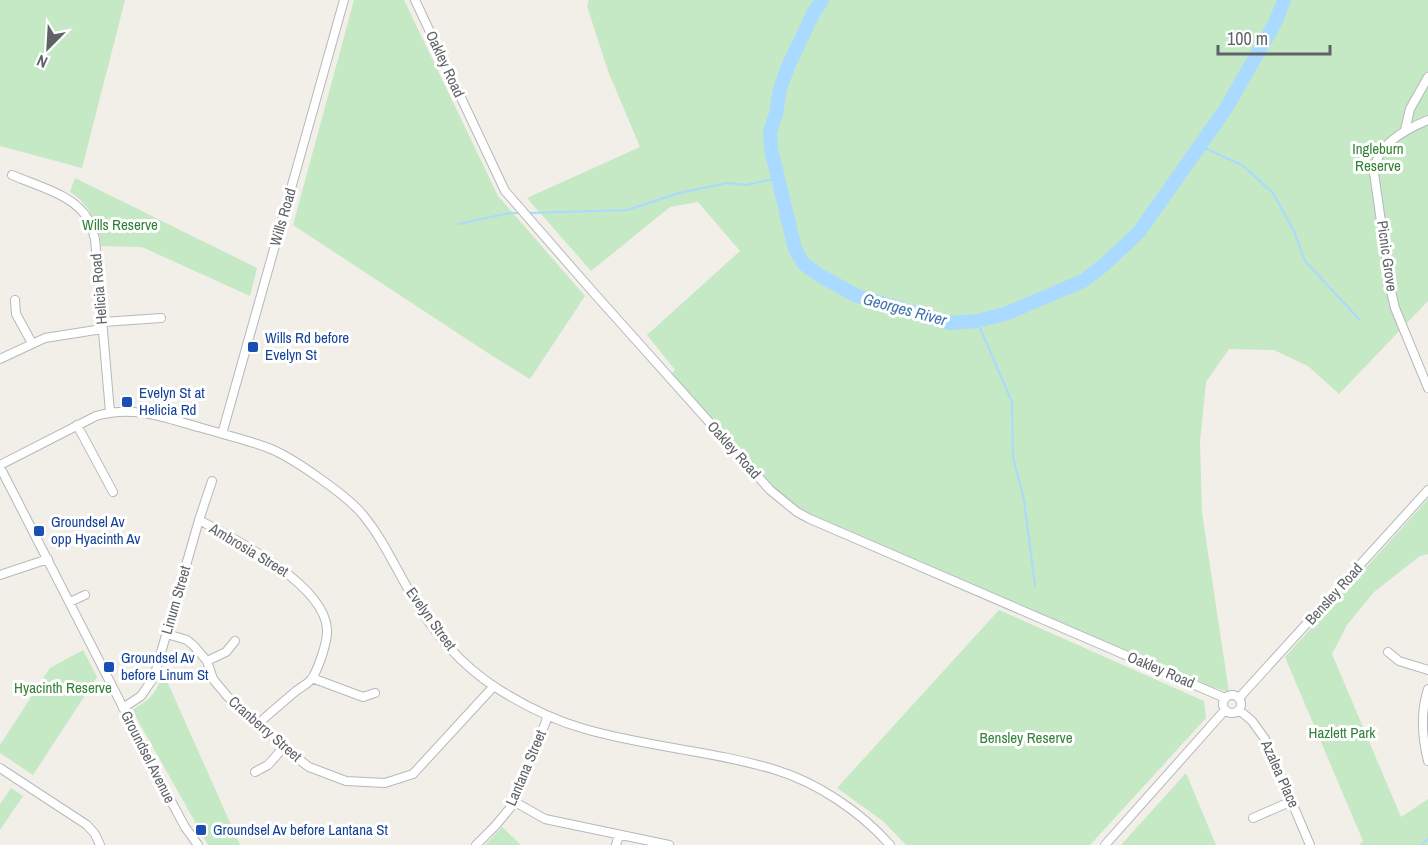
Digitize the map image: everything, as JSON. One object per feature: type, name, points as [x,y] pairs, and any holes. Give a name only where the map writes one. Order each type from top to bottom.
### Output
[{"type":"street","name":"Wills Road","points":[[222,434],[344,0]]},
{"type":"street","name":"Oakley Road","points":[[415,0],[505,190],[626,330],[785,504],[810,519],[1225,698]]},
{"type":"street","name":"Picnic Grove","points":[[1405,130],[1410,109],[1428,77]]},
{"type":"street","name":"Picnic Grove","points":[[1428,120],[1405,130],[1376,157],[1375,183],[1393,300],[1428,388]]},
{"type":"street","name":"Helicia Road","points":[[12,176],[69,200],[80,208],[89,221],[95,239],[110,412]]},
{"type":"street","points":[[15,300],[16,314],[32,343]]},
{"type":"street","points":[[0,359],[32,343],[54,336],[102,326],[161,318]]},
{"type":"street","name":"Evelyn Street","points":[[0,466],[96,416],[129,410],[274,450],[354,505],[376,533],[413,598],[435,631],[460,658],[494,686],[548,716],[594,732],[752,764],[787,774],[817,789],[858,815],[890,845]]},
{"type":"street","points":[[77,425],[113,492]]},
{"type":"street","name":"Groundsel Avenue","points":[[0,466],[171,801],[198,845]]},
{"type":"street","name":"Linum Street","points":[[123,708],[141,696],[150,684],[212,481]]},
{"type":"street","name":"Bensley Road","points":[[1239,698],[1428,490]]},
{"type":"street","name":"Ambrosia Street","points":[[199,520],[237,541],[294,578],[304,587],[324,616],[327,629],[325,645],[312,678],[258,724]]},
{"type":"street","points":[[0,575],[48,559]]},
{"type":"street","points":[[70,602],[85,596]]},
{"type":"street","name":"Cranberry Street","points":[[166,634],[187,640],[195,646],[207,662],[213,679],[227,696],[284,747],[309,767],[346,782],[385,783],[413,774],[494,686]]},
{"type":"street","points":[[207,662],[226,651],[235,641]]},
{"type":"street","points":[[1388,652],[1400,661],[1428,670]]},
{"type":"street","points":[[312,678],[363,697],[375,693]]},
{"type":"street","points":[[1428,689],[1424,704],[1422,731],[1428,761]]},
{"type":"street","points":[[1233,695],[1239,698],[1241,704],[1239,710],[1233,713],[1226,710],[1223,703],[1225,698],[1233,695]]},
{"type":"street","points":[[1105,845],[1226,710]]},
{"type":"street","name":"Azalea Place","points":[[1239,710],[1252,721],[1265,739],[1310,845]]},
{"type":"street","name":"Lantana Street","points":[[476,845],[514,802],[548,716]]},
{"type":"street","points":[[255,772],[268,765],[284,747]]},
{"type":"street","points":[[0,768],[87,825],[95,834],[100,845]]},
{"type":"street","points":[[1253,818],[1292,801]]},
{"type":"street","points":[[514,802],[545,819],[669,845]]},
{"type":"street","points":[[616,845],[619,835]]},
{"type":"green space","points":[[0,0],[125,0],[82,168],[0,146]]},
{"type":"green space","points":[[354,0],[404,0],[498,196],[585,296],[530,379],[293,225]]},
{"type":"green space","name":"Ingleburn Reserve","points":[[589,0],[1428,0],[1428,301],[1339,394],[1308,366],[1274,350],[1229,349],[1206,382],[1200,442],[1202,513],[1229,692],[1208,686],[811,514],[792,504],[767,482],[671,374],[675,370],[647,335],[740,251],[698,202],[670,207],[591,271],[527,198],[640,147],[608,71],[587,6]]},
{"type":"green space","name":"Wills Reserve","points":[[75,178],[257,268],[250,296],[142,247],[101,246],[98,230],[88,208],[70,192]]},
{"type":"green space","name":"Hazlett Park","points":[[1428,499],[1428,554],[1420,556],[1374,592],[1347,625],[1332,654],[1401,817],[1428,799],[1428,845],[1359,845],[1363,841],[1285,657]]},
{"type":"green space","name":"Bensley Reserve","points":[[999,610],[1204,701],[1206,718],[1090,845],[906,845],[883,821],[837,788]]},
{"type":"green space","name":"Hyacinth Reserve","points":[[83,650],[97,677],[33,775],[0,753],[0,745],[50,668]]},
{"type":"green space","points":[[163,672],[240,845],[208,845],[132,710],[152,695]]},
{"type":"green space","points":[[1186,773],[1216,845],[1121,845]]},
{"type":"green space","points":[[11,788],[23,796],[0,830],[0,804]]},
{"type":"green space","points":[[502,827],[521,845],[485,845]]},
{"type":"waterway","name":"Georges River","points":[[822,0],[789,64],[780,89],[770,132],[771,149],[795,249],[804,264],[857,296],[950,323],[977,321],[1005,314],[1083,281],[1139,232],[1225,110],[1275,23],[1284,0]]},
{"type":"waterway","points":[[1200,146],[1242,165],[1273,193],[1294,231],[1305,261],[1359,319]]},
{"type":"waterway","points":[[529,213],[627,210],[679,193],[727,183],[746,185],[778,178]]},
{"type":"waterway","points":[[458,224],[520,213]]},
{"type":"waterway","points":[[977,321],[1012,402],[1013,457],[1024,500],[1035,586]]},
{"type":"waterway","points":[[1421,845],[1428,839]]},
{"type":"place","name":"Wills Rd before Evelyn St","points":[[253,347]]},
{"type":"place","name":"Evelyn St at Helicia Rd","points":[[127,402]]},
{"type":"place","name":"Groundsel Av opp Hyacinth Av","points":[[39,531]]},
{"type":"place","name":"Groundsel Av before Linum St","points":[[109,667]]},
{"type":"place","name":"Groundsel Av before Lantana St","points":[[201,830]]}]
